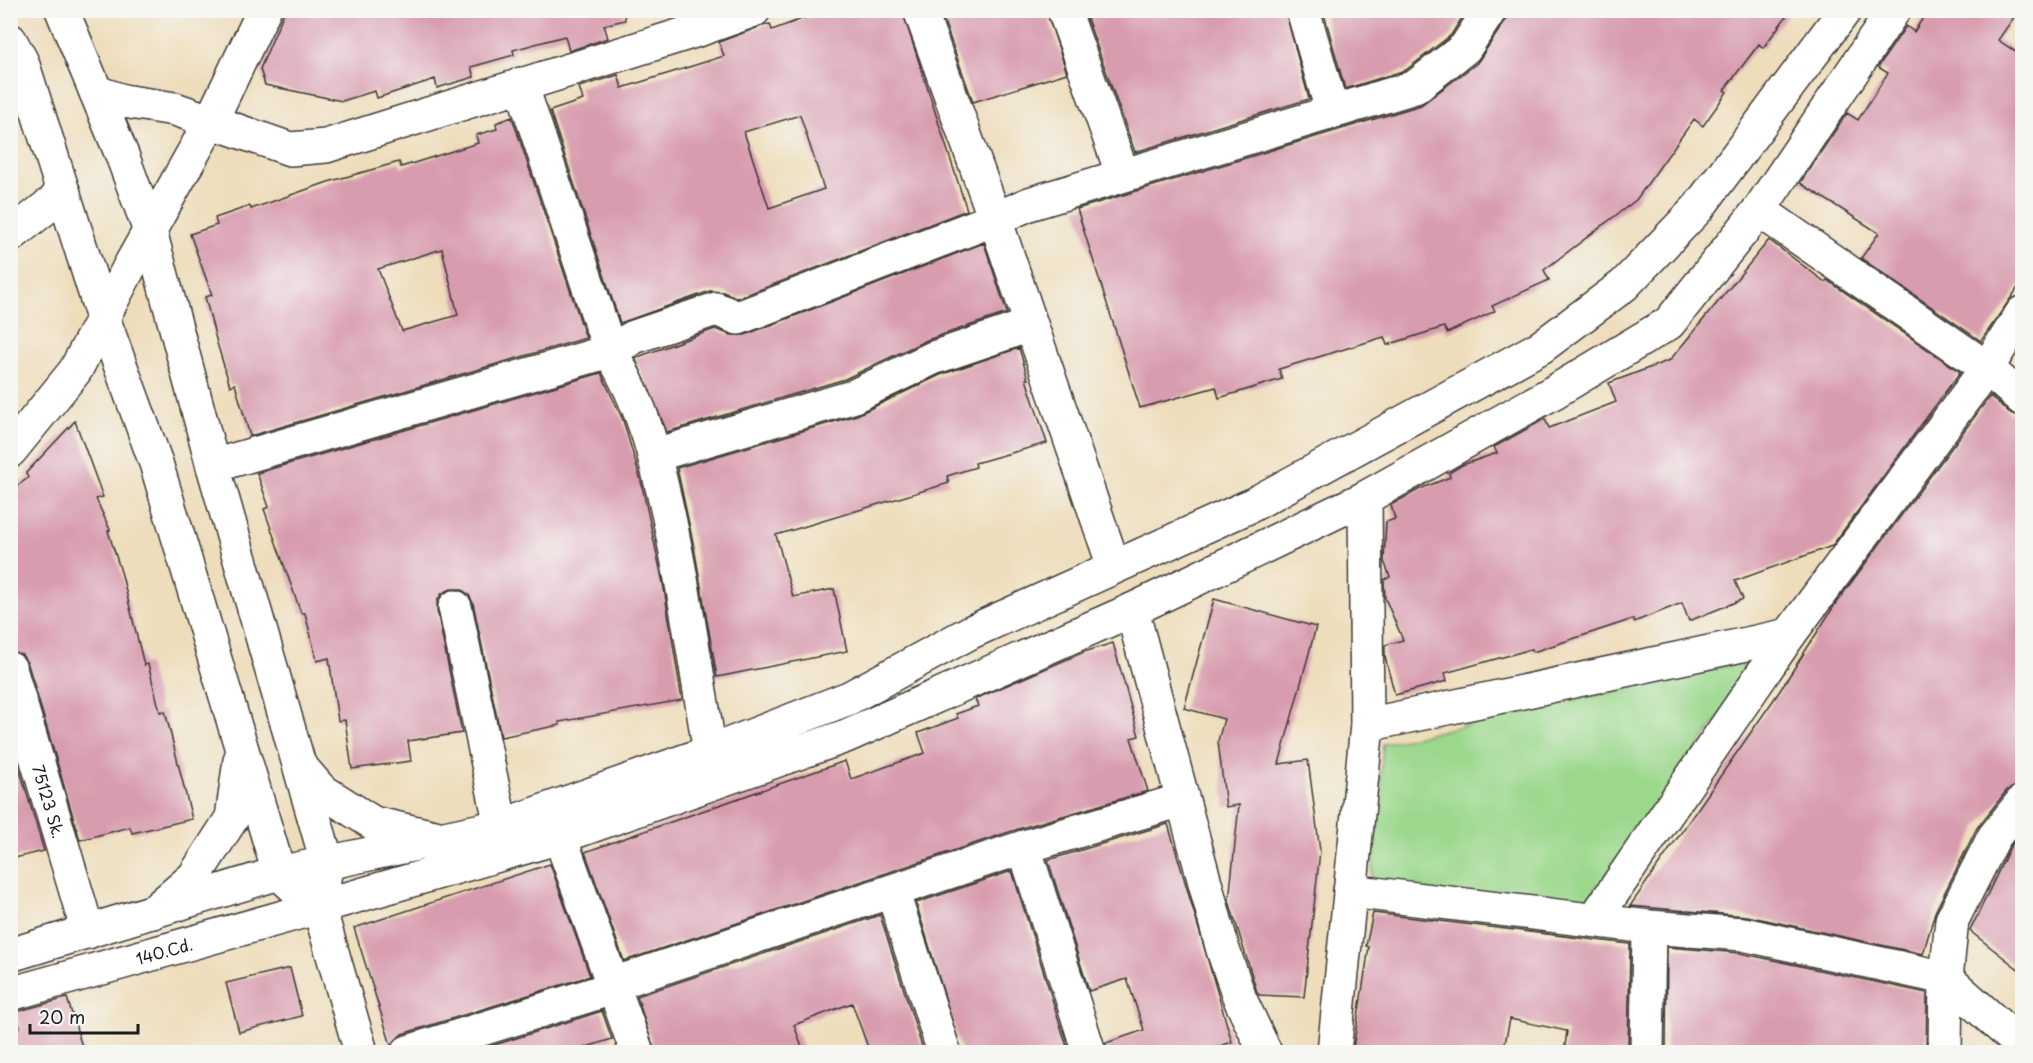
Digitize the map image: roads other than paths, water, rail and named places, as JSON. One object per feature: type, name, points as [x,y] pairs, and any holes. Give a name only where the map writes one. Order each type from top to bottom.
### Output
[{"type":"street","points":[[10,451],[75,371],[210,123],[264,10]]},
{"type":"street","points":[[96,92],[123,101],[175,109],[290,149],[326,146],[521,84],[698,20],[754,10]]},
{"type":"street","points":[[920,10],[995,219],[1114,567]]},
{"type":"street","points":[[1065,10],[1122,174]]},
{"type":"street","points":[[1302,10],[1332,111]]},
{"type":"street","points":[[213,466],[610,351],[634,337],[716,309],[738,318],[1029,204],[1415,87],[1465,48],[1490,10]]},
{"type":"street","points":[[10,955],[279,873],[501,826],[710,752],[849,698],[971,632],[1250,506],[1541,347],[1624,285],[1698,208],[1845,10]]},
{"type":"street","name":"140.Cd.","points":[[10,993],[560,837],[846,736],[1132,610],[1365,498],[1554,392],[1669,323],[1759,210],[1894,10]]},
{"type":"street","points":[[64,12],[150,231],[213,466],[327,862],[318,907],[361,1053]]},
{"type":"street","points":[[14,58],[64,193],[103,318],[156,463],[279,873],[318,907]]},
{"type":"street","points":[[521,84],[610,351],[628,382],[655,454],[677,556],[710,752]]},
{"type":"street","points":[[10,236],[64,193]]},
{"type":"street","points":[[1759,210],[1986,368],[2022,399]]},
{"type":"street","points":[[1594,920],[1789,635],[1986,368],[2022,313]]},
{"type":"street","points":[[655,454],[852,397],[933,358],[1030,325]]},
{"type":"street","points":[[1334,1053],[1367,724],[1365,498]]},
{"type":"street","points":[[454,607],[501,826]]},
{"type":"street","points":[[1132,610],[1223,950],[1240,999],[1265,1053]]},
{"type":"street","points":[[1367,724],[1789,635]]},
{"type":"street","name":"75123 Sk.","points":[[10,669],[88,932]]},
{"type":"street","points":[[153,912],[194,877],[232,818],[241,749]]},
{"type":"street","points":[[298,763],[321,790],[373,823],[442,839]]},
{"type":"street","points":[[408,1053],[616,987],[622,981],[893,892],[1024,846],[1182,800]]},
{"type":"street","points":[[1945,1053],[1946,978],[1952,920],[1994,837],[2022,802]]},
{"type":"street","points":[[560,837],[638,1053]]},
{"type":"street","points":[[1024,846],[1089,1053]]},
{"type":"street","points":[[1350,891],[1648,927],[1743,934],[1946,978],[2022,1046]]},
{"type":"street","points":[[893,892],[944,1053]]},
{"type":"street","points":[[1647,1053],[1648,927]]}]
